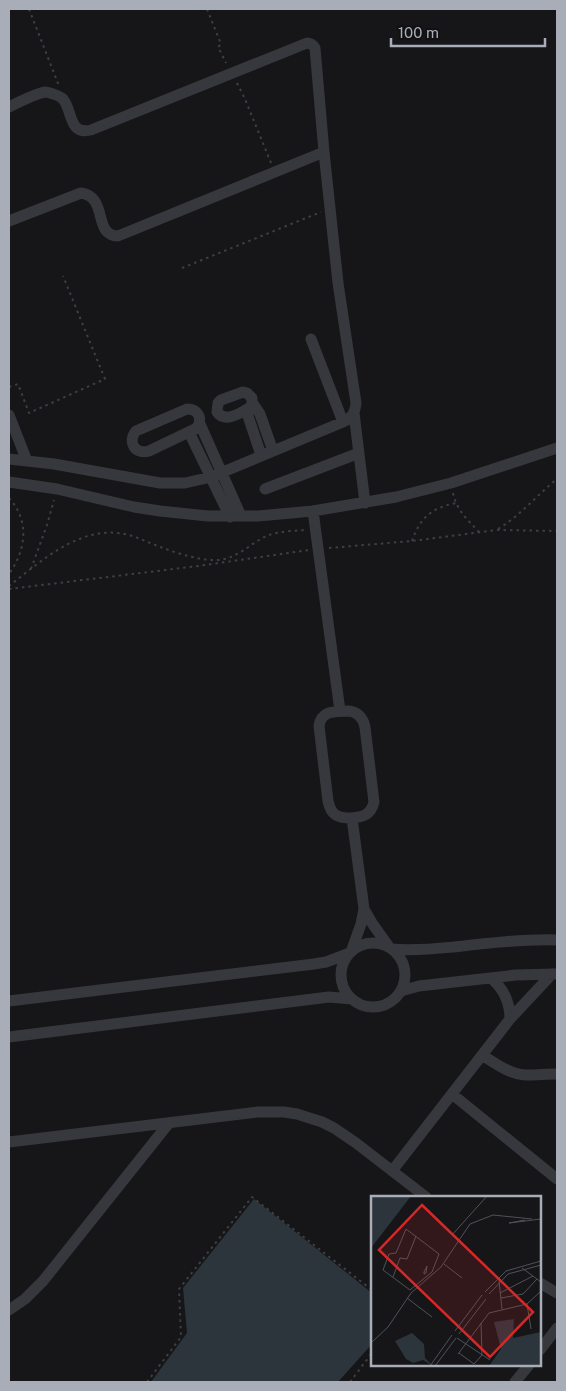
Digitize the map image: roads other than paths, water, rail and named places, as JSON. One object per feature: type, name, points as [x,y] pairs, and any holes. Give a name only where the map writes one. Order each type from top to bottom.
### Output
[{"type":"street","points":[[9,106],[44,92],[50,93],[62,98],[73,123],[79,129],[87,131],[306,43],[316,48],[324,152],[338,283],[356,403],[354,413],[366,502]]},
{"type":"street","points":[[9,221],[81,193],[92,197],[96,201],[108,234],[118,236],[324,152]]},
{"type":"street","points":[[311,339],[343,422]]},
{"type":"street","points":[[261,455],[249,406],[260,414],[273,451]]},
{"type":"street","points":[[200,424],[197,428],[144,452],[139,452],[132,445],[136,432],[187,409],[192,409],[199,415],[200,424],[222,472],[235,516]]},
{"type":"street","points":[[9,459],[54,464],[160,482],[186,483],[211,477],[343,422],[351,418],[354,413]]},
{"type":"street","points":[[9,415],[27,461]]},
{"type":"street","points":[[189,432],[211,477],[235,516]]},
{"type":"street","points":[[9,482],[57,489],[134,507],[160,511],[208,516],[282,514],[313,511],[396,497],[451,483],[557,448]]},
{"type":"street","points":[[265,489],[359,453]]},
{"type":"street","points":[[313,511],[340,711]]},
{"type":"street","points":[[353,711],[358,713],[364,721],[374,802],[370,812],[362,817],[352,818],[337,816],[329,807],[319,726],[326,713],[353,711]]},
{"type":"street","points":[[352,818],[364,909],[361,924],[343,964],[341,976],[344,989],[352,999],[369,1007],[387,1004],[395,998],[401,991],[404,969],[400,958],[391,949],[364,909]]},
{"type":"street","points":[[9,1001],[314,964],[332,960],[370,943],[380,944],[391,949],[414,951],[498,942],[540,939],[557,940]]},
{"type":"street","points":[[401,991],[419,986],[516,975],[554,974]]},
{"type":"street","points":[[392,1170],[510,1019],[554,974]]},
{"type":"street","points":[[492,978],[506,996],[510,1019]]},
{"type":"street","points":[[9,1037],[329,997],[352,999]]},
{"type":"street","points":[[482,1055],[502,1068],[516,1073],[524,1075],[557,1074]]},
{"type":"street","points":[[452,1094],[557,1179]]},
{"type":"street","points":[[9,1142],[258,1112],[284,1112],[322,1122],[334,1128],[425,1196]]},
{"type":"street","points":[[9,1310],[44,1282],[168,1123]]},
{"type":"street","points":[[541,1284],[557,1293]]},
{"type":"street","points":[[541,1349],[557,1328]]},
{"type":"street","points":[[515,1382],[527,1366]]}]
